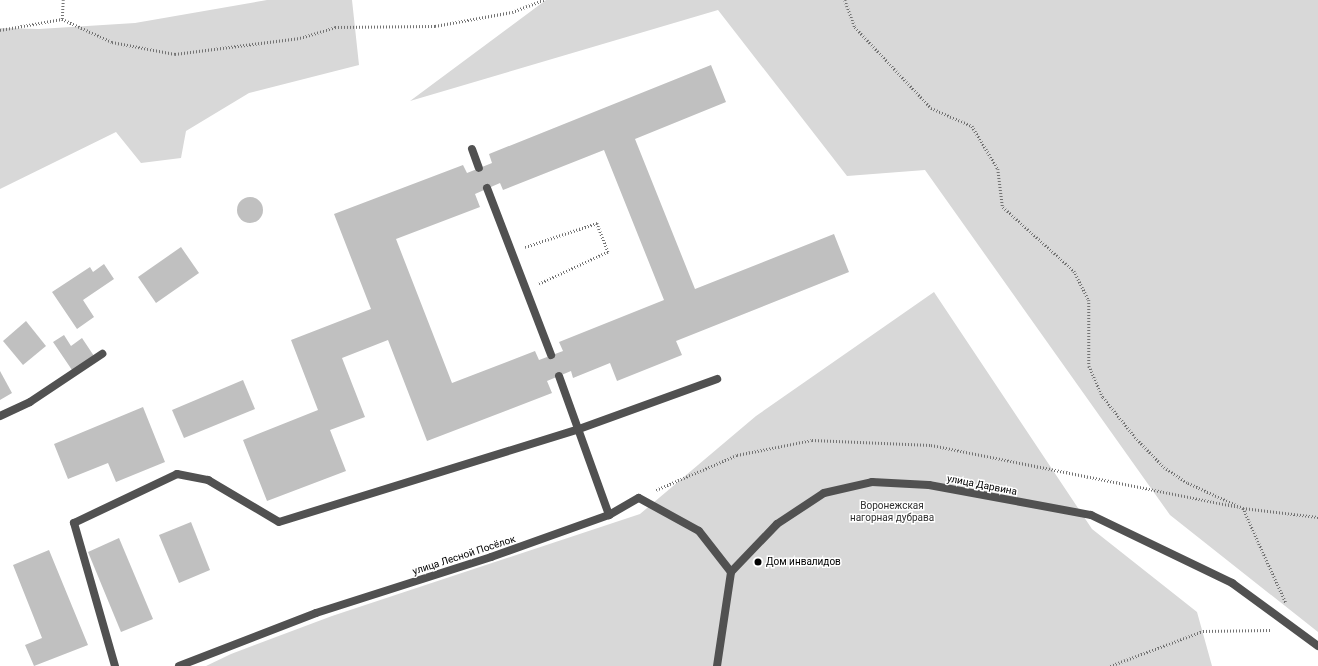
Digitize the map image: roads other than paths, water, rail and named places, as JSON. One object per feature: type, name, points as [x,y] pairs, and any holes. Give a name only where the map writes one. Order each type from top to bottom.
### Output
[{"type":"street","points":[[472,149],[479,168]]},
{"type":"street","points":[[487,188],[551,355]]},
{"type":"street","points":[[0,416],[30,402],[102,354]]},
{"type":"street","points":[[559,376],[609,515]]},
{"type":"street","points":[[115,666],[74,523],[177,474],[208,480],[279,522],[578,429],[717,379]]},
{"type":"street","name":"улица Дарвина","points":[[731,572],[778,524],[824,493],[872,482],[929,485],[1091,515],[1232,583],[1297,629],[1318,646]]},
{"type":"street","name":"улица Лесной Посёлок","points":[[179,666],[316,613],[491,557],[609,515],[639,498],[699,531],[731,572]]},
{"type":"street","points":[[717,666],[731,572]]},
{"type":"place","name":"Дом инвалидов","points":[[758,562]]},
{"type":"park label","name":"Воронежская нагорная дубрава","points":[[892,510]]}]
